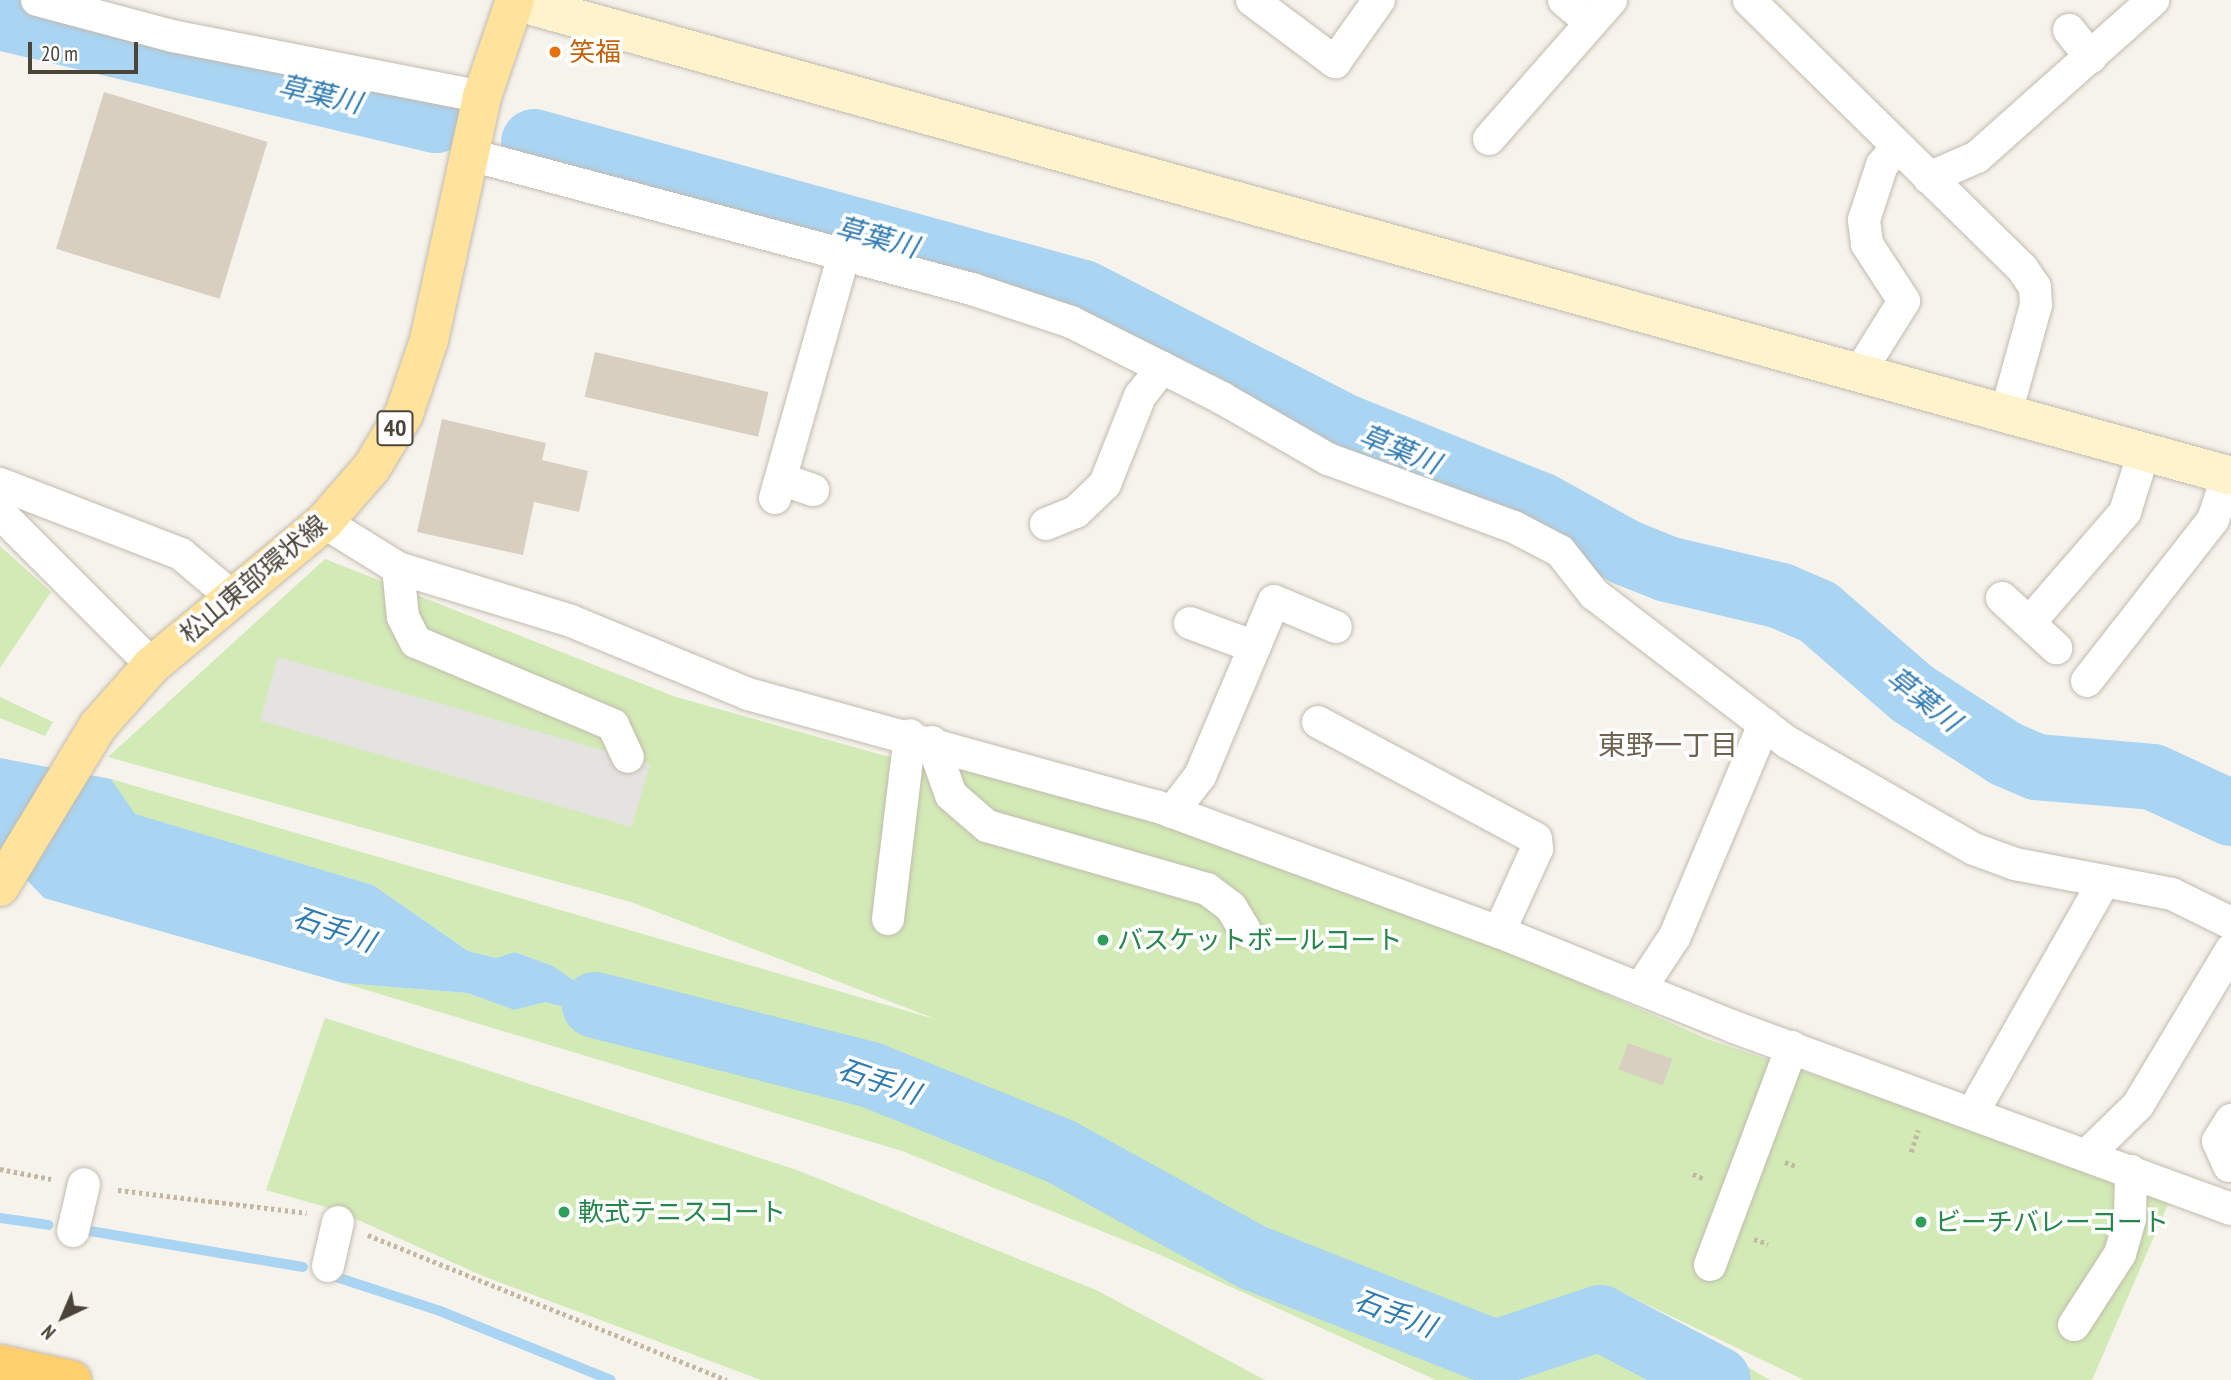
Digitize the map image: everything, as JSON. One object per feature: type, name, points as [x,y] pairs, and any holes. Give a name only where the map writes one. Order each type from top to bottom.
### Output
[{"type":"highway","points":[[0,1364],[72,1380]]},
{"type":"main road","name":"松山東部環状線","points":[[0,887],[85,745],[152,665],[231,596],[324,522],[372,467],[404,414],[429,340],[467,153],[513,0]]},
{"type":"street","points":[[37,0],[172,36],[482,97]]},
{"type":"street","points":[[513,0],[2229,476],[2213,520],[2087,681]]},
{"type":"street","points":[[1252,0],[1335,62],[1379,0]]},
{"type":"street","points":[[1489,139],[1601,12],[1564,0]]},
{"type":"street","points":[[1749,0],[2035,287],[2036,305],[2006,413]]},
{"type":"street","points":[[1929,178],[1977,157],[2153,0]]},
{"type":"street","points":[[2069,30],[2091,57]]},
{"type":"street","points":[[1859,373],[1903,300],[1867,244],[1864,220],[1882,165],[1897,147]]},
{"type":"street","points":[[467,153],[844,254],[1071,322],[1162,368],[1328,460],[1514,527],[1560,551],[1594,594],[1764,724],[1845,779],[1974,849],[2015,864],[2172,894],[2231,923]]},
{"type":"street","points":[[813,490],[778,488],[844,254]]},
{"type":"street","points":[[1046,524],[1076,512],[1105,484],[1140,396],[1162,368]]},
{"type":"street","points":[[2029,623],[2125,512],[2144,452]]},
{"type":"street","points":[[0,484],[181,554],[231,596]]},
{"type":"street","points":[[0,513],[152,665]]},
{"type":"street","points":[[324,522],[398,568],[571,621],[748,694],[921,739],[1172,812],[1499,932],[1792,1047],[2231,1209]]},
{"type":"street","points":[[398,568],[403,617],[416,642],[612,725],[628,757]]},
{"type":"street","points":[[2002,598],[2056,648]]},
{"type":"street","points":[[1172,812],[1200,776],[1275,601],[1336,627]]},
{"type":"street","points":[[1190,623],[1255,647]]},
{"type":"street","points":[[1318,722],[1536,839],[1537,849],[1499,932]]},
{"type":"street","points":[[1640,989],[1675,936],[1764,724]]},
{"type":"street","points":[[888,919],[921,739]]},
{"type":"street","points":[[921,739],[951,795],[987,826],[1208,889],[1231,907],[1244,929]]},
{"type":"street","points":[[1973,1112],[2104,881]]},
{"type":"street","points":[[2087,1155],[2138,1105],[2231,950]]},
{"type":"street","points":[[1710,1265],[1792,1047]]},
{"type":"street","points":[[2229,1166],[2218,1141],[2231,1120]]},
{"type":"street","points":[[2074,1325],[2120,1254],[2130,1218],[2132,1171]]},
{"type":"street","points":[[73,1231],[84,1184]]},
{"type":"street","points":[[328,1266],[338,1223]]},
{"type":"green space","points":[[0,546],[51,592],[0,668]]},
{"type":"green space","points":[[325,559],[676,697],[882,755],[1014,780],[1150,817],[1482,939],[1707,1039],[2172,1195],[2092,1380],[1804,1380],[1606,1285],[1770,1380],[1436,1380],[1156,1253],[902,1151],[343,983],[467,993],[514,1010],[546,1002],[653,1033],[681,1026],[588,990],[553,966],[515,952],[496,958],[468,951],[373,885],[134,814],[111,779],[938,1020],[631,902],[108,757]]},
{"type":"green space","points":[[0,697],[53,722],[45,736],[0,718]]},
{"type":"green space","points":[[325,1018],[797,1170],[1096,1290],[1265,1380],[761,1380],[485,1277],[336,1210],[266,1190]]},
{"type":"shaded area","points":[[278,657],[650,764],[632,827],[260,720]]},
{"type":"water","points":[[0,758],[111,779],[135,814],[373,885],[468,951],[496,958],[515,952],[553,966],[588,990],[682,1026],[653,1033],[546,1002],[514,1010],[467,993],[343,983],[44,898],[0,852]]},
{"type":"building","points":[[104,92],[268,142],[220,299],[56,249]]},
{"type":"building","points":[[595,352],[768,392],[758,437],[585,397]]},
{"type":"building","points":[[442,419],[546,443],[542,460],[588,471],[579,512],[534,502],[523,555],[417,532]]},
{"type":"building","points":[[1628,1043],[1672,1059],[1663,1085],[1618,1069]]},
{"type":"waterway","name":"草葉川","points":[[0,17],[436,120]]},
{"type":"waterway","name":"草葉川","points":[[534,142],[1083,293],[1347,428],[1540,505],[1627,553],[1667,569],[1781,596],[1818,612],[1913,694],[2006,754],[2036,767],[2153,777],[2231,813]]},
{"type":"waterway","name":"石手川","points":[[595,1005],[871,1075],[1060,1151],[1254,1258],[1495,1353],[1600,1318],[1718,1380]]},
{"type":"waterway","points":[[0,1218],[49,1225]]},
{"type":"waterway","points":[[90,1231],[303,1267]]},
{"type":"waterway","points":[[327,1274],[440,1311],[611,1380]]},
{"type":"place","name":"笑福","points":[[555,52]]},
{"type":"place","name":"バスケットボールコート","points":[[1103,940]]},
{"type":"place","name":"軟式テニスコート","points":[[564,1212]]},
{"type":"place","name":"ビーチバレーコート","points":[[1921,1222]]},
{"type":"district","name":"東野一丁目","points":[[1668,745]]}]
